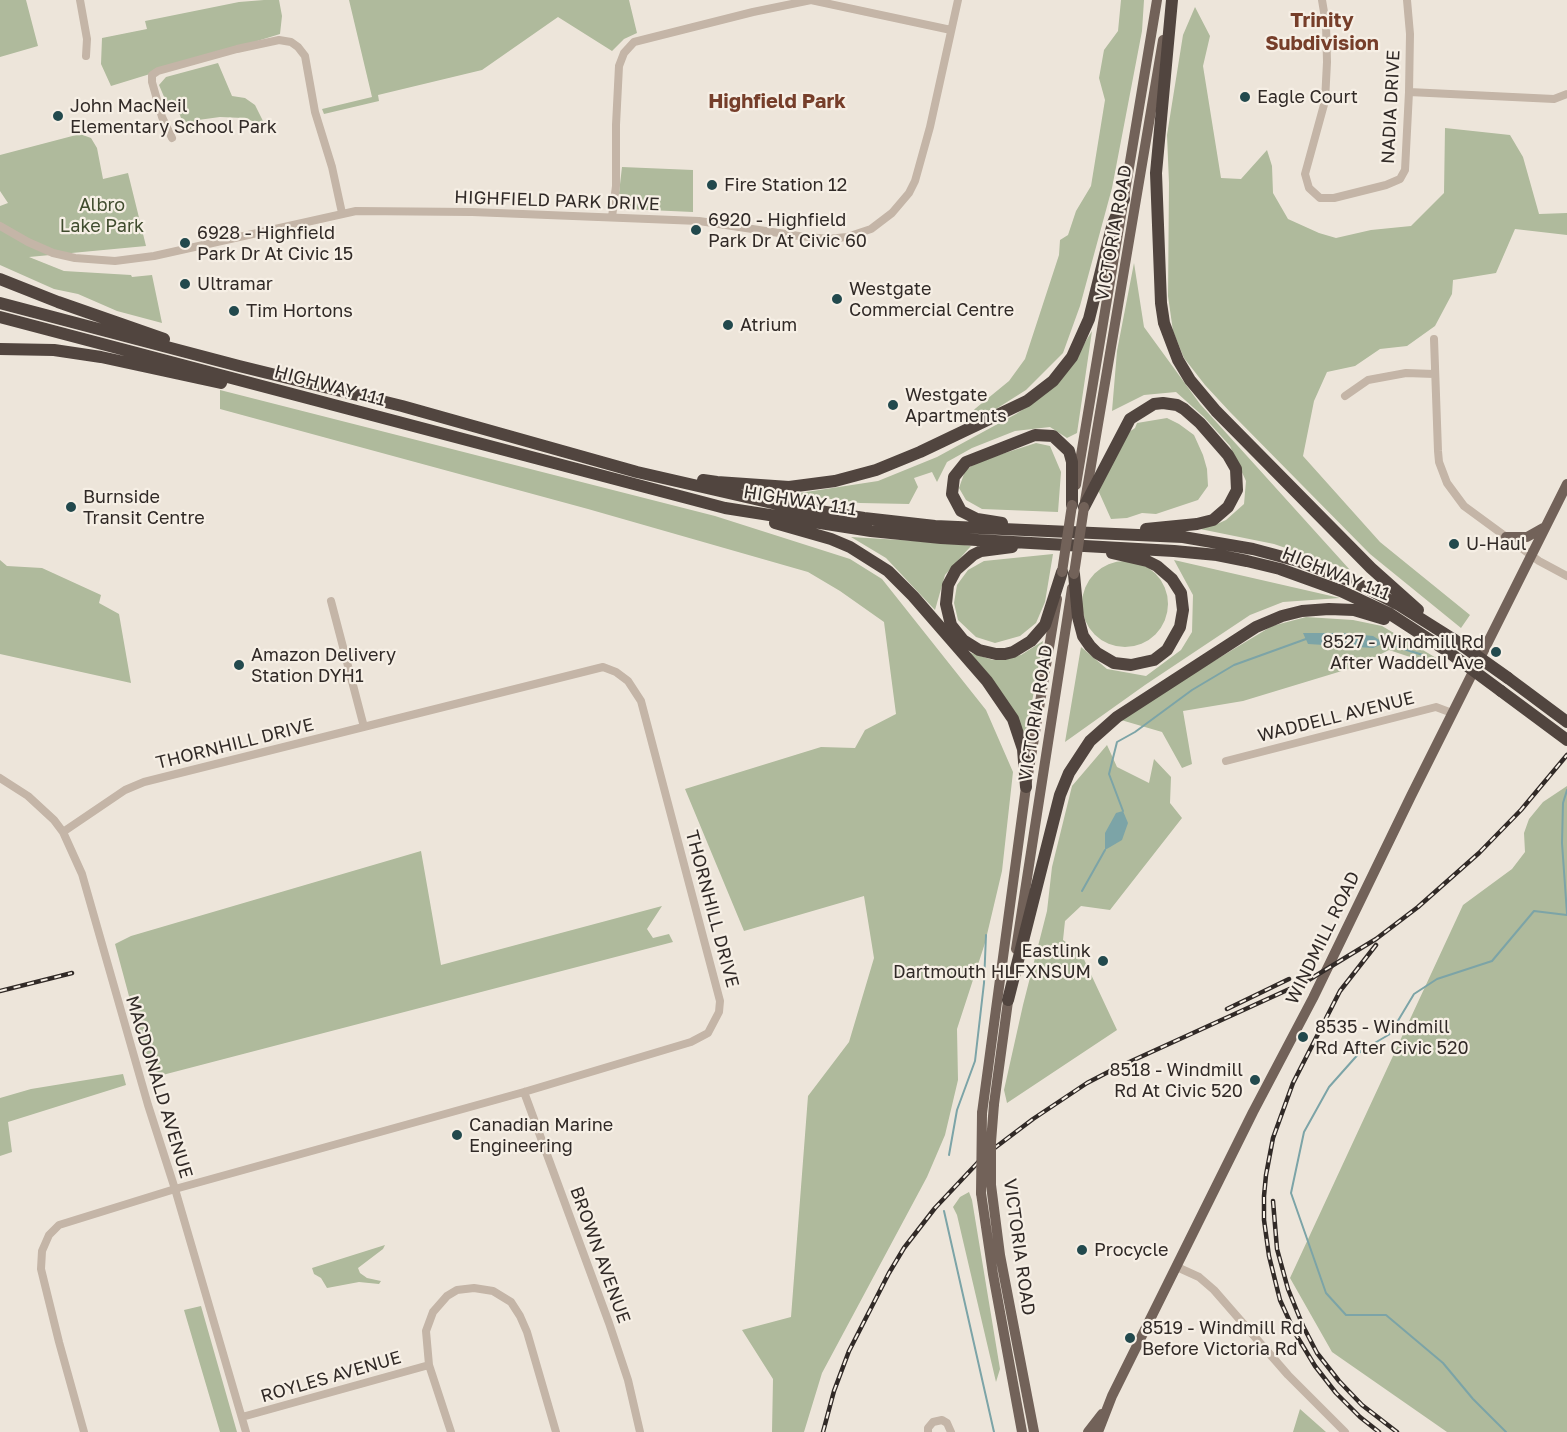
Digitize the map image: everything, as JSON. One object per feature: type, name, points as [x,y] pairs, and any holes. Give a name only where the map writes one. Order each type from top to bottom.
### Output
[{"type":"highway","points":[[1171,0],[1156,173],[1161,303],[1164,323],[1178,360],[1190,380],[1216,411],[1371,568],[1437,627]]},
{"type":"highway","points":[[637,472],[657,471],[717,482],[789,487],[835,481],[876,470],[920,452],[1027,401],[1053,381],[1072,357],[1089,319],[1113,223],[1124,199]]},
{"type":"highway","points":[[0,279],[239,366]]},
{"type":"highway","name":"HIGHWAY 111","points":[[0,303],[402,406],[637,472],[781,505],[935,526],[1183,537],[1277,555],[1358,584],[1437,627],[1567,722]]},
{"type":"highway","name":"HIGHWAY 111","points":[[0,317],[725,507],[871,531],[941,538],[1217,555],[1280,569],[1341,591],[1390,614],[1448,651],[1567,740]]},
{"type":"highway","points":[[0,349],[54,350],[209,381],[285,393]]},
{"type":"highway","points":[[1078,506],[1130,419],[1154,404],[1177,405],[1184,409],[1233,462],[1237,475],[1237,490],[1228,507],[1218,517],[1197,524],[1096,534]]},
{"type":"highway","points":[[1035,531],[1011,524],[977,519],[961,511],[954,501],[952,487],[954,477],[961,466],[1001,447],[1035,435],[1053,436],[1065,446],[1071,457],[1078,506]]},
{"type":"highway","points":[[725,507],[831,539],[850,547],[888,571],[987,681],[1013,719],[1023,749],[1026,787]]},
{"type":"highway","points":[[1048,544],[981,551],[961,564],[952,576],[946,595],[947,615],[951,625],[963,640],[979,650],[996,654],[1013,652],[1031,642],[1045,625],[1068,573]]},
{"type":"highway","points":[[1068,573],[1080,627],[1090,646],[1097,653],[1114,663],[1144,664],[1161,655],[1173,642],[1180,627],[1183,610],[1181,593],[1166,572],[1147,561],[1073,545]]},
{"type":"highway","points":[[1008,1000],[1060,795],[1079,756],[1102,729],[1256,627],[1282,616],[1302,611],[1354,610],[1376,615],[1428,638]]},
{"type":"highway","points":[[1554,712],[1567,718]]},
{"type":"highway","points":[[1547,725],[1567,749]]},
{"type":"main road","name":"VICTORIA ROAD","points":[[1034,1432],[1000,1255],[991,1185],[994,1104],[1068,573],[1124,199],[1157,0]]},
{"type":"main road","name":"VICTORIA ROAD","points":[[1078,506],[1171,0]]},
{"type":"main road","name":"WINDMILL ROAD","points":[[1098,1432],[1112,1396],[1253,1112],[1313,998],[1567,484]]},
{"type":"main road","points":[[1506,537],[1527,537],[1546,526]]},
{"type":"main road","name":"VICTORIA ROAD","points":[[1022,1432],[981,1193],[982,1113],[1026,787],[1068,573]]},
{"type":"main road","name":"WINDMILL ROAD","points":[[1088,1432],[1108,1407]]},
{"type":"street","points":[[80,0],[87,39],[86,56]]},
{"type":"street","points":[[612,217],[616,186],[619,66],[624,52],[634,42],[811,0],[951,30]]},
{"type":"street","name":"HIGHFIELD PARK DRIVE","points":[[0,226],[53,253],[88,260],[115,261],[154,256],[342,213],[369,211],[472,212],[699,221],[756,231],[828,238],[847,237],[871,229],[897,208],[915,181],[930,127],[958,0]]},
{"type":"street","name":"NADIA DRIVE","points":[[1322,0],[1326,24],[1325,101],[1305,174],[1309,188],[1320,198],[1334,198],[1386,185],[1400,179],[1405,170],[1410,92],[1410,34],[1407,0]]},
{"type":"street","points":[[172,138],[162,117],[152,75],[158,71],[237,49],[279,40],[291,42],[305,56],[315,112],[332,167],[342,213]]},
{"type":"street","points":[[1410,92],[1554,99],[1567,94]]},
{"type":"street","points":[[1434,339],[1437,451],[1445,478],[1453,493],[1464,506],[1545,566],[1567,576]]},
{"type":"street","points":[[1345,396],[1368,380],[1406,373],[1434,374]]},
{"type":"street","points":[[331,602],[364,727]]},
{"type":"street","name":"THORNHILL DRIVE","points":[[63,832],[125,790],[144,782],[603,667],[616,672],[628,681],[641,701],[720,1001],[719,1012],[708,1033],[692,1042],[524,1092],[175,1189],[59,1225],[49,1235],[42,1251],[41,1269],[84,1432]]},
{"type":"street","name":"WADDELL AVENUE","points":[[1226,761],[1436,707],[1452,713]]},
{"type":"street","name":"MACDONALD AVENUE","points":[[0,778],[37,804],[54,820],[63,832],[82,874],[144,1093],[175,1189],[246,1432]]},
{"type":"street","name":"BROWN AVENUE","points":[[524,1092],[613,1333],[628,1380],[640,1432]]},
{"type":"street","points":[[1177,1268],[1199,1277],[1214,1290],[1288,1375],[1345,1432]]},
{"type":"street","points":[[451,1432],[429,1365],[426,1331],[433,1312],[439,1304],[457,1290],[474,1288],[493,1291],[511,1302],[520,1316],[527,1332],[556,1432]]},
{"type":"street","name":"ROYLES AVENUE","points":[[242,1417],[429,1365]]},
{"type":"street","points":[[928,1432],[933,1422],[942,1420],[947,1423],[951,1432]]},
{"type":"green space","points":[[0,0],[26,0],[38,46],[0,57]]},
{"type":"green space","points":[[279,0],[282,16],[280,34],[111,86],[101,64],[102,38],[147,29],[145,21],[239,2]]},
{"type":"green space","points":[[349,0],[629,0],[637,33],[624,39],[612,51],[558,17],[482,70],[378,95],[379,101],[324,114],[322,109],[372,97]]},
{"type":"green space","points":[[1121,0],[1144,0],[1142,31],[1112,188],[1080,306],[1063,353],[1026,390],[996,409],[965,417],[1009,381],[1025,359],[1059,255],[1060,240],[1068,235],[1076,211],[1091,186],[1105,100],[1099,78],[1104,50],[1118,31]]},
{"type":"green space","points":[[1195,7],[1210,36],[1203,66],[1221,178],[1241,179],[1267,150],[1272,166],[1273,193],[1288,219],[1336,238],[1371,230],[1411,226],[1444,193],[1445,128],[1510,135],[1523,157],[1539,214],[1567,213],[1567,235],[1515,229],[1496,273],[1453,280],[1452,294],[1435,326],[1407,346],[1380,349],[1355,366],[1327,372],[1314,401],[1303,456],[1380,542],[1470,615],[1461,628],[1370,554],[1230,412],[1184,358],[1173,331],[1168,296],[1167,135],[1183,35]]},
{"type":"green space","points":[[218,63],[232,96],[245,98],[255,105],[265,125],[243,118],[220,117],[198,120],[190,132],[183,125],[180,115],[165,99],[159,85],[166,77]]},
{"type":"green space","name":"Albro Lake Park","points":[[80,134],[91,138],[97,148],[103,179],[128,173],[146,246],[29,257],[64,271],[131,275],[132,277],[152,275],[162,323],[117,311],[78,294],[54,289],[0,265],[0,206],[8,203],[0,191],[0,155]]},
{"type":"green space","points":[[622,167],[693,170],[693,212],[626,209],[619,193]]},
{"type":"green space","points":[[1134,263],[1144,327],[1200,404],[1350,570],[1274,544],[1195,528],[1215,525],[1226,520],[1244,504],[1246,481],[1230,446],[1204,417],[1176,392],[1144,395],[1112,411],[1117,351]]},
{"type":"green space","points":[[1092,331],[1077,433],[1067,438],[1050,427],[1015,431],[972,448],[947,462],[937,482],[932,472],[914,478],[918,487],[909,504],[860,503],[793,494],[878,481],[937,457],[1016,414],[1036,401],[1066,373]]},
{"type":"green space","points":[[220,390],[715,516],[850,559],[882,579],[986,710],[1013,772],[1002,871],[985,943],[957,1029],[958,1080],[945,1135],[927,1177],[822,1373],[804,1432],[772,1432],[773,1379],[742,1330],[791,1317],[808,1096],[849,1042],[874,958],[864,896],[744,931],[685,789],[821,747],[855,748],[865,730],[896,714],[884,622],[808,572],[588,509],[220,409]]},
{"type":"green space","points":[[1167,418],[1194,435],[1207,469],[1208,486],[1198,500],[1156,514],[1142,513],[1127,518],[1111,519],[1098,490],[1129,432],[1135,428],[1137,423]]},
{"type":"green space","points":[[1036,443],[1050,446],[1061,472],[1058,512],[982,509],[966,500],[959,488],[965,471],[977,462]]},
{"type":"green space","points":[[851,537],[971,546],[945,575],[935,610],[886,558]]},
{"type":"green space","points":[[1053,554],[1045,602],[1036,623],[1020,636],[995,643],[976,637],[958,620],[954,603],[957,585],[968,570],[984,561]]},
{"type":"green space","points":[[0,560],[7,566],[42,568],[101,595],[99,603],[119,614],[131,683],[0,654]]},
{"type":"green space","points":[[1174,560],[1340,598],[1283,602],[1250,615],[1065,742],[1081,647],[1107,669],[1146,676],[1181,650],[1192,632],[1193,595]]},
{"type":"green space","points":[[1125,561],[1141,565],[1155,574],[1164,588],[1168,604],[1164,620],[1155,634],[1141,643],[1125,647],[1109,643],[1095,634],[1086,620],[1082,604],[1086,588],[1095,574],[1109,565]]},
{"type":"green space","points":[[1306,617],[1353,620],[1382,626],[1438,659],[1434,665],[1389,650],[1355,667],[1243,701],[1183,711],[1192,764],[1182,768],[1162,732],[1121,720],[1272,626]]},
{"type":"green space","points":[[1043,641],[1026,735],[999,691],[968,652],[993,660],[1021,655]]},
{"type":"green space","points":[[1107,745],[1117,767],[1149,783],[1154,759],[1171,777],[1170,803],[1182,818],[1110,910],[1081,906],[1065,921],[1063,940],[1081,953],[1117,1030],[1007,1103],[1004,1090],[1047,911],[1052,867],[1072,786]]},
{"type":"green space","points":[[1567,786],[1567,1432],[1447,1432],[1332,1352],[1290,1278],[1463,905],[1512,869],[1525,852],[1524,833],[1529,819],[1543,802]]},
{"type":"green space","points":[[421,851],[441,965],[662,906],[647,929],[653,938],[669,934],[673,942],[151,1078],[115,944],[131,936]]},
{"type":"green space","points":[[123,1074],[126,1085],[8,1122],[12,1152],[0,1156],[0,1098],[31,1089]]},
{"type":"green space","points":[[969,1192],[1000,1369],[996,1382],[957,1215],[953,1207],[960,1197]]},
{"type":"green space","points":[[385,1245],[358,1268],[360,1273],[367,1278],[381,1281],[379,1284],[359,1282],[327,1288],[321,1278],[314,1274],[312,1268]]},
{"type":"green space","points":[[201,1306],[237,1432],[220,1432],[184,1310]]},
{"type":"green space","points":[[1300,1409],[1326,1432],[1293,1432]]},
{"type":"water","points":[[1303,633],[1373,636],[1384,643],[1373,648],[1308,644]]},
{"type":"water","points":[[1123,811],[1128,823],[1122,840],[1105,850],[1105,833],[1116,813]]},
{"type":"waterway","points":[[1123,811],[1109,774],[1117,742],[1135,732],[1192,690],[1234,665],[1306,639]]},
{"type":"waterway","points":[[1384,643],[1423,655]]},
{"type":"waterway","points":[[1567,790],[1563,803],[1562,843],[1567,914]]},
{"type":"waterway","points":[[1082,891],[1105,850]]},
{"type":"waterway","points":[[1506,1432],[1473,1399],[1443,1363],[1386,1315],[1346,1315],[1326,1293],[1291,1193],[1304,1132],[1329,1087],[1361,1051],[1390,1034],[1414,994],[1437,979],[1492,961],[1534,911],[1567,915]]},
{"type":"waterway","points":[[949,1155],[957,1110],[975,1061],[984,983],[986,935]]},
{"type":"waterway","points":[[944,1211],[994,1432]]},
{"type":"railway","points":[[823,1432],[834,1391],[849,1351],[889,1273],[904,1248],[935,1208],[984,1156],[1033,1119],[1087,1083],[1307,981],[1376,939],[1418,907],[1479,853],[1521,810],[1567,755]]},
{"type":"railway","points":[[1376,945],[1340,991],[1293,1083],[1273,1138],[1266,1175],[1264,1220],[1269,1256],[1280,1300],[1295,1333],[1315,1366],[1336,1393],[1379,1432]]},
{"type":"railway","points":[[0,991],[72,973]]},
{"type":"railway","points":[[1227,1009],[1289,979]]},
{"type":"railway","points":[[1273,1201],[1277,1249],[1288,1289],[1317,1353],[1362,1405],[1397,1432]]},
{"type":"place","name":"Eagle Court","points":[[1245,97]]},
{"type":"place","name":"John MacNeil Elementary School Park","points":[[58,116]]},
{"type":"place","name":"Fire Station 12","points":[[712,185]]},
{"type":"place","name":"6920 - Highfield Park Dr At Civic 60","points":[[696,230]]},
{"type":"place","name":"6928 - Highfield Park Dr At Civic 15","points":[[185,243]]},
{"type":"place","name":"Ultramar","points":[[185,284]]},
{"type":"place","name":"Westgate Commercial Centre","points":[[837,299]]},
{"type":"place","name":"Tim Hortons","points":[[234,311]]},
{"type":"place","name":"Atrium","points":[[728,325]]},
{"type":"place","name":"Westgate Apartments","points":[[893,405]]},
{"type":"place","name":"Burnside Transit Centre","points":[[71,507]]},
{"type":"place","name":"U-Haul","points":[[1454,544]]},
{"type":"place","name":"8527 - Windmill Rd After Waddell Ave","points":[[1496,652]]},
{"type":"place","name":"Amazon Delivery Station DYH1","points":[[239,665]]},
{"type":"place","name":"Eastlink Dartmouth HLFXNSUM","points":[[1103,961]]},
{"type":"place","name":"8535 - Windmill Rd After Civic 520","points":[[1303,1037]]},
{"type":"place","name":"8518 - Windmill Rd At Civic 520","points":[[1255,1080]]},
{"type":"place","name":"Canadian Marine Engineering","points":[[457,1135]]},
{"type":"place","name":"Procycle","points":[[1082,1250]]},
{"type":"place","name":"8519 - Windmill Rd Before Victoria Rd","points":[[1130,1338]]},
{"type":"district","name":"Trinity Subdivision","points":[[1322,32]]},
{"type":"district","name":"Highfield Park","points":[[777,102]]}]
